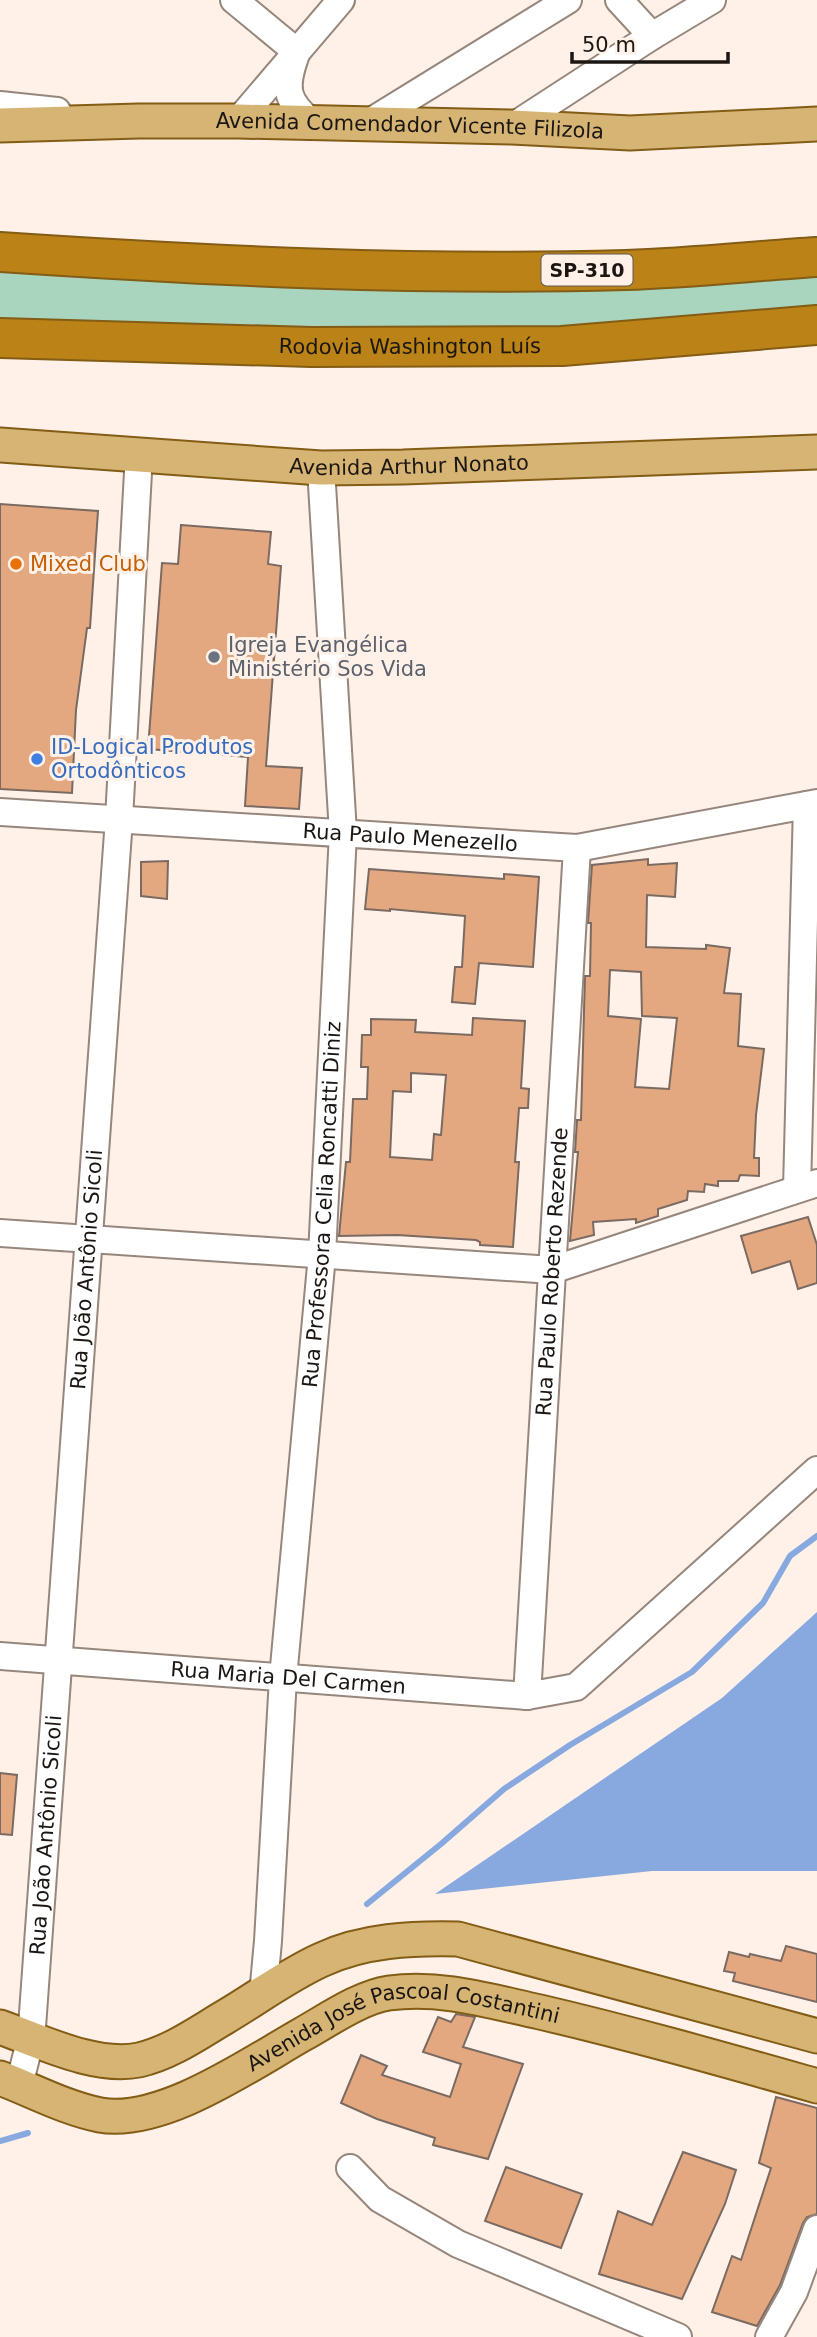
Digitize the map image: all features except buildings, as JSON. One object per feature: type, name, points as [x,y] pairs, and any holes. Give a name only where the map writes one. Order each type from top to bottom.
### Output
[{"type":"highway","points":[[357,270],[510,257],[743,244],[817,236]]},
{"type":"highway","name":"SP-310","points":[[0,252],[151,262],[357,270],[628,270],[817,257]]},
{"type":"highway","name":"Rodovia Washington Luís","points":[[0,338],[311,347],[562,346],[817,325]]},
{"type":"highway","points":[[562,346],[817,343]]},
{"type":"main road","name":"Avenida Comendador Vicente Filizola","points":[[0,125],[237,121],[512,127],[630,133],[817,124]]},
{"type":"main road","name":"Avenida Arthur Nonato","points":[[6,449],[139,454],[321,468],[458,466],[817,452]]},
{"type":"main road","points":[[0,2027],[72,2053],[93,2058],[138,2060],[181,2043],[322,1959],[368,1945],[411,1938],[457,1939],[817,2036]]},
{"type":"main road","name":"Avenida José Pascoal Costantini","points":[[9,2082],[102,2115],[145,2113],[180,2101],[215,2084],[348,2008],[385,1993],[425,1989],[461,1994],[636,2034],[817,2086]]},
{"type":"street","points":[[234,0],[297,52]]},
{"type":"street","points":[[237,121],[341,0]]},
{"type":"street","points":[[365,125],[568,0]]},
{"type":"street","points":[[619,0],[652,36]]},
{"type":"street","points":[[512,127],[712,0]]},
{"type":"street","points":[[297,52],[290,71],[288,91],[296,109],[311,122]]},
{"type":"street","points":[[0,105],[139,121]]},
{"type":"street","name":"Rua João Antônio Sicoli","points":[[9,2082],[31,2038],[118,819],[139,454]]},
{"type":"street","name":"Rua Professora Celia Roncatti Diniz","points":[[262,1995],[268,1941],[283,1678],[322,1255],[343,833],[321,468]]},
{"type":"street","points":[[0,1233],[552,1270],[807,1186],[812,804]]},
{"type":"street","name":"Rua Paulo Menezello","points":[[0,812],[577,848],[812,804]]},
{"type":"street","name":"Rua Paulo Roberto Rezende","points":[[527,1696],[577,848]]},
{"type":"street","name":"Rua Maria Del Carmen","points":[[0,1656],[527,1696],[576,1687],[817,1470]]},
{"type":"street","points":[[268,1941],[280,1956],[304,1970]]},
{"type":"street","points":[[350,2168],[380,2199],[458,2244],[678,2337]]},
{"type":"street","points":[[769,2337],[794,2292],[817,2229]]},
{"type":"green space","points":[[0,262],[817,268],[817,314],[563,333],[0,324]]},
{"type":"water","points":[[817,1612],[817,1871],[652,1871],[435,1894],[722,1698]]},
{"type":"waterway","points":[[367,1904],[504,1789],[570,1745],[692,1672],[763,1603],[790,1556],[817,1536]]},
{"type":"waterway","points":[[0,2141],[28,2133]]},
{"type":"place","name":"Mixed Club","points":[[16,564]]},
{"type":"place","name":"Igreja Evangélica Ministério Sos Vida","points":[[214,657]]},
{"type":"place","name":"ID-Logical Produtos Ortodônticos","points":[[37,759]]}]
